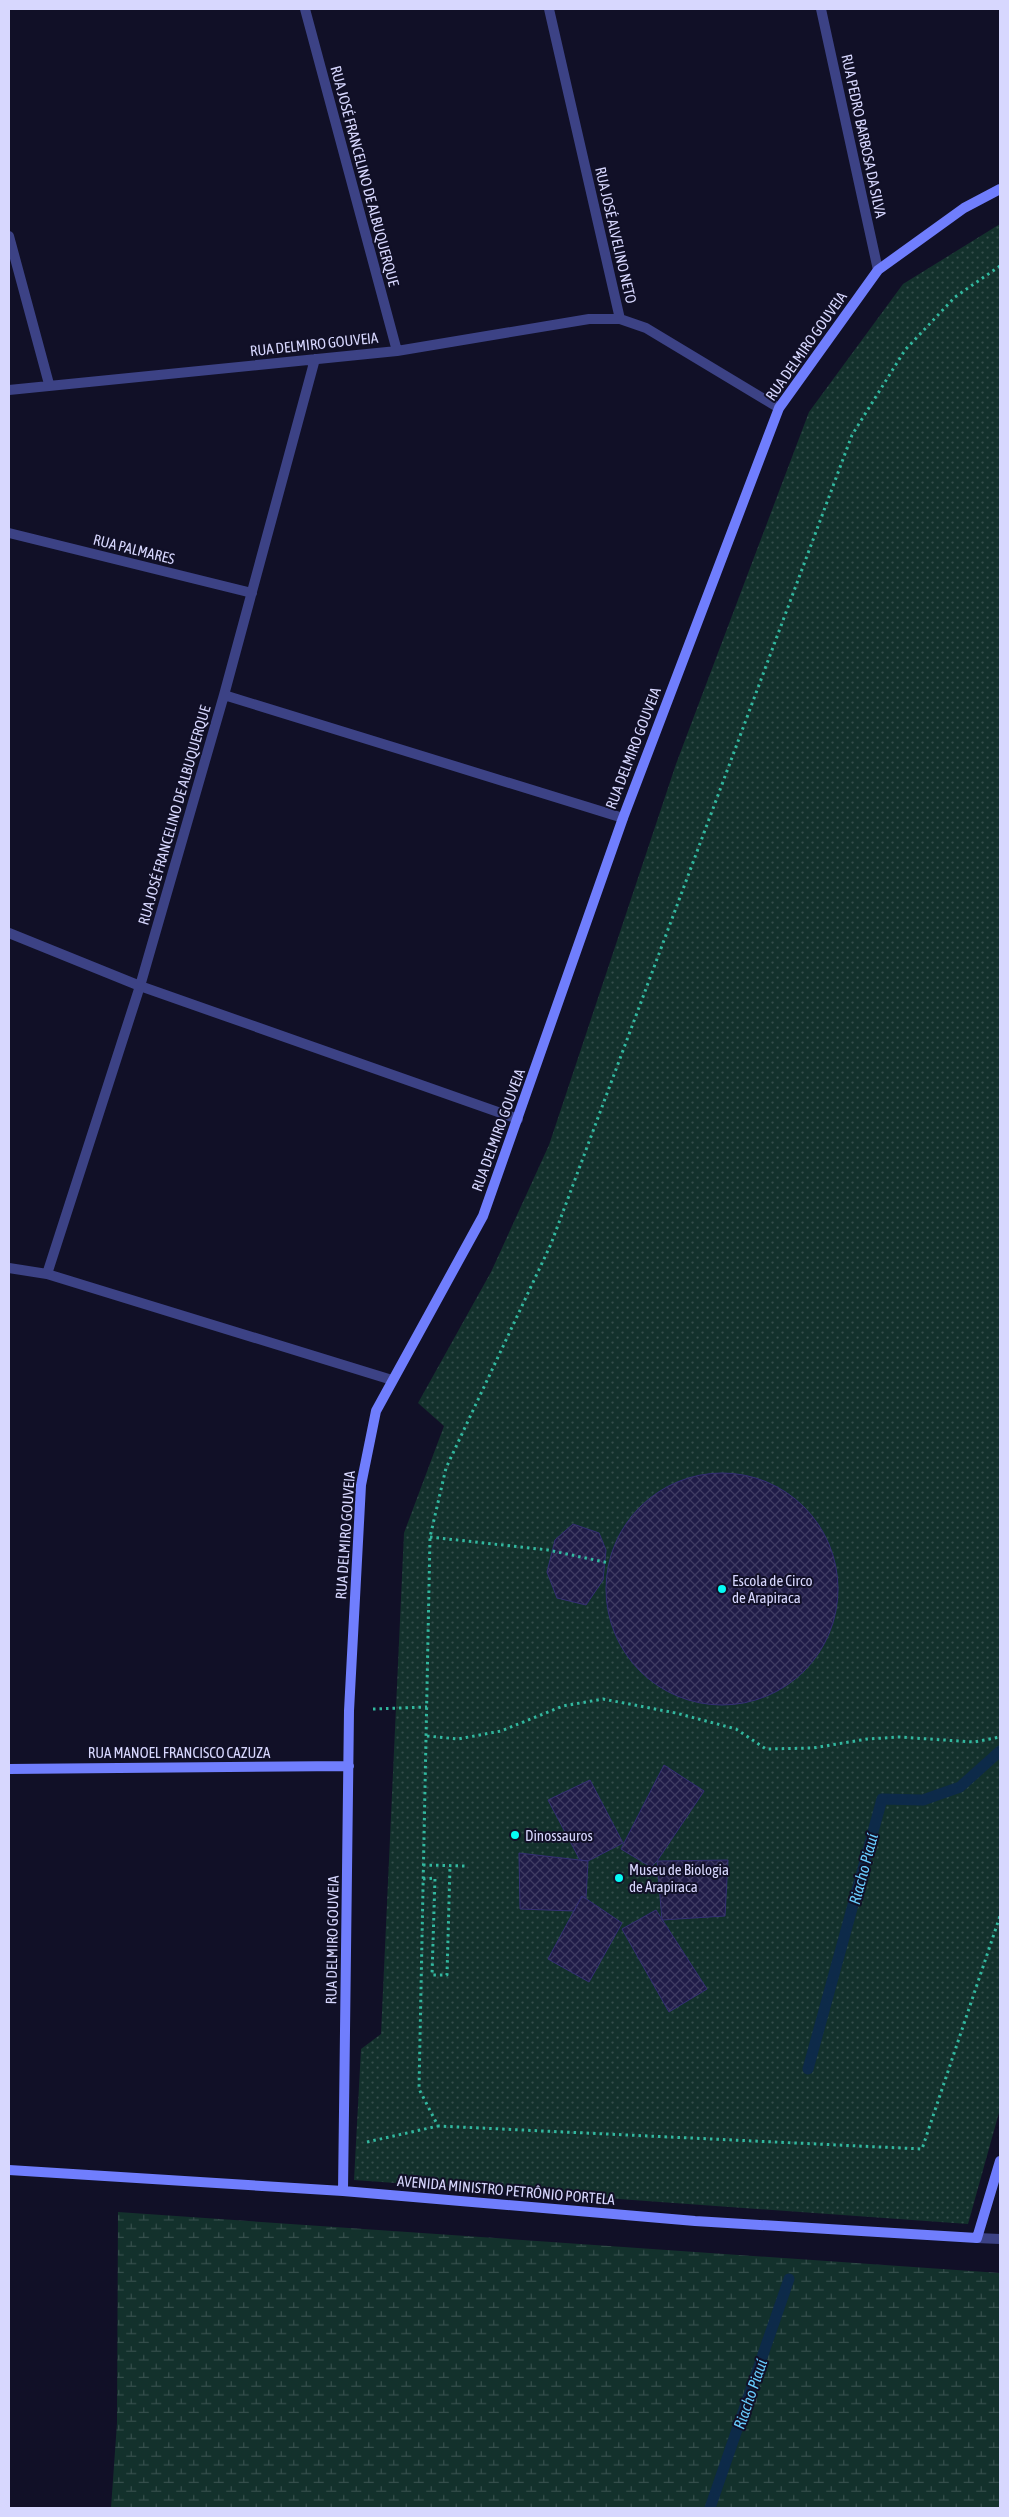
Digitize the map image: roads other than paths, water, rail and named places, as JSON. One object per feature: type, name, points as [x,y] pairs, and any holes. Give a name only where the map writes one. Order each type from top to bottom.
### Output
[{"type":"street","name":"RUA JOSÉ FRANCELINO DE ALBUQUERQUE","points":[[305,9],[397,351]]},
{"type":"street","name":"RUA JOSÉ ALVELINO NETO","points":[[548,9],[620,319],[646,328],[779,408]]},
{"type":"street","name":"RUA PEDRO BARBOSA DA SILVA","points":[[821,9],[878,270]]},
{"type":"street","name":"RUA DELMIRO GOUVEIA","points":[[343,2192],[349,1711],[361,1485],[376,1411],[483,1216],[622,818],[779,408],[878,270],[964,208],[1000,189]]},
{"type":"street","points":[[9,236],[49,384]]},
{"type":"street","name":"RUA DELMIRO GOUVEIA","points":[[9,390],[49,384],[397,351],[589,319],[620,319]]},
{"type":"street","name":"RUA JOSÉ FRANCELINO DE ALBUQUERQUE","points":[[47,1274],[140,986],[224,695],[315,359]]},
{"type":"street","name":"RUA PALMARES","points":[[9,534],[252,593]]},
{"type":"street","points":[[224,695],[622,818]]},
{"type":"street","points":[[9,933],[140,986],[518,1119]]},
{"type":"street","points":[[9,1268],[47,1274],[392,1380]]},
{"type":"street","name":"RUA MANOEL FRANCISCO CAZUZA","points":[[9,1768],[349,1766]]},
{"type":"street","points":[[977,2238],[1000,2161]]},
{"type":"street","name":"AVENIDA MINISTRO PETRÔNIO PORTELA","points":[[9,2170],[343,2192],[695,2221],[1000,2239]]},
{"type":"waterway","name":"Riacho Piauí","points":[[808,2069],[882,1799],[923,1800],[960,1787],[1000,1751]]},
{"type":"waterway","name":"Riacho Piauí","points":[[710,2508],[789,2279]]},
{"type":"place","name":"Escola de Circo de Arapiraca","points":[[722,1589]]},
{"type":"place","name":"Dinossauros","points":[[515,1835]]},
{"type":"place","name":"Museu de Biologia de Arapiraca","points":[[619,1878]]}]
